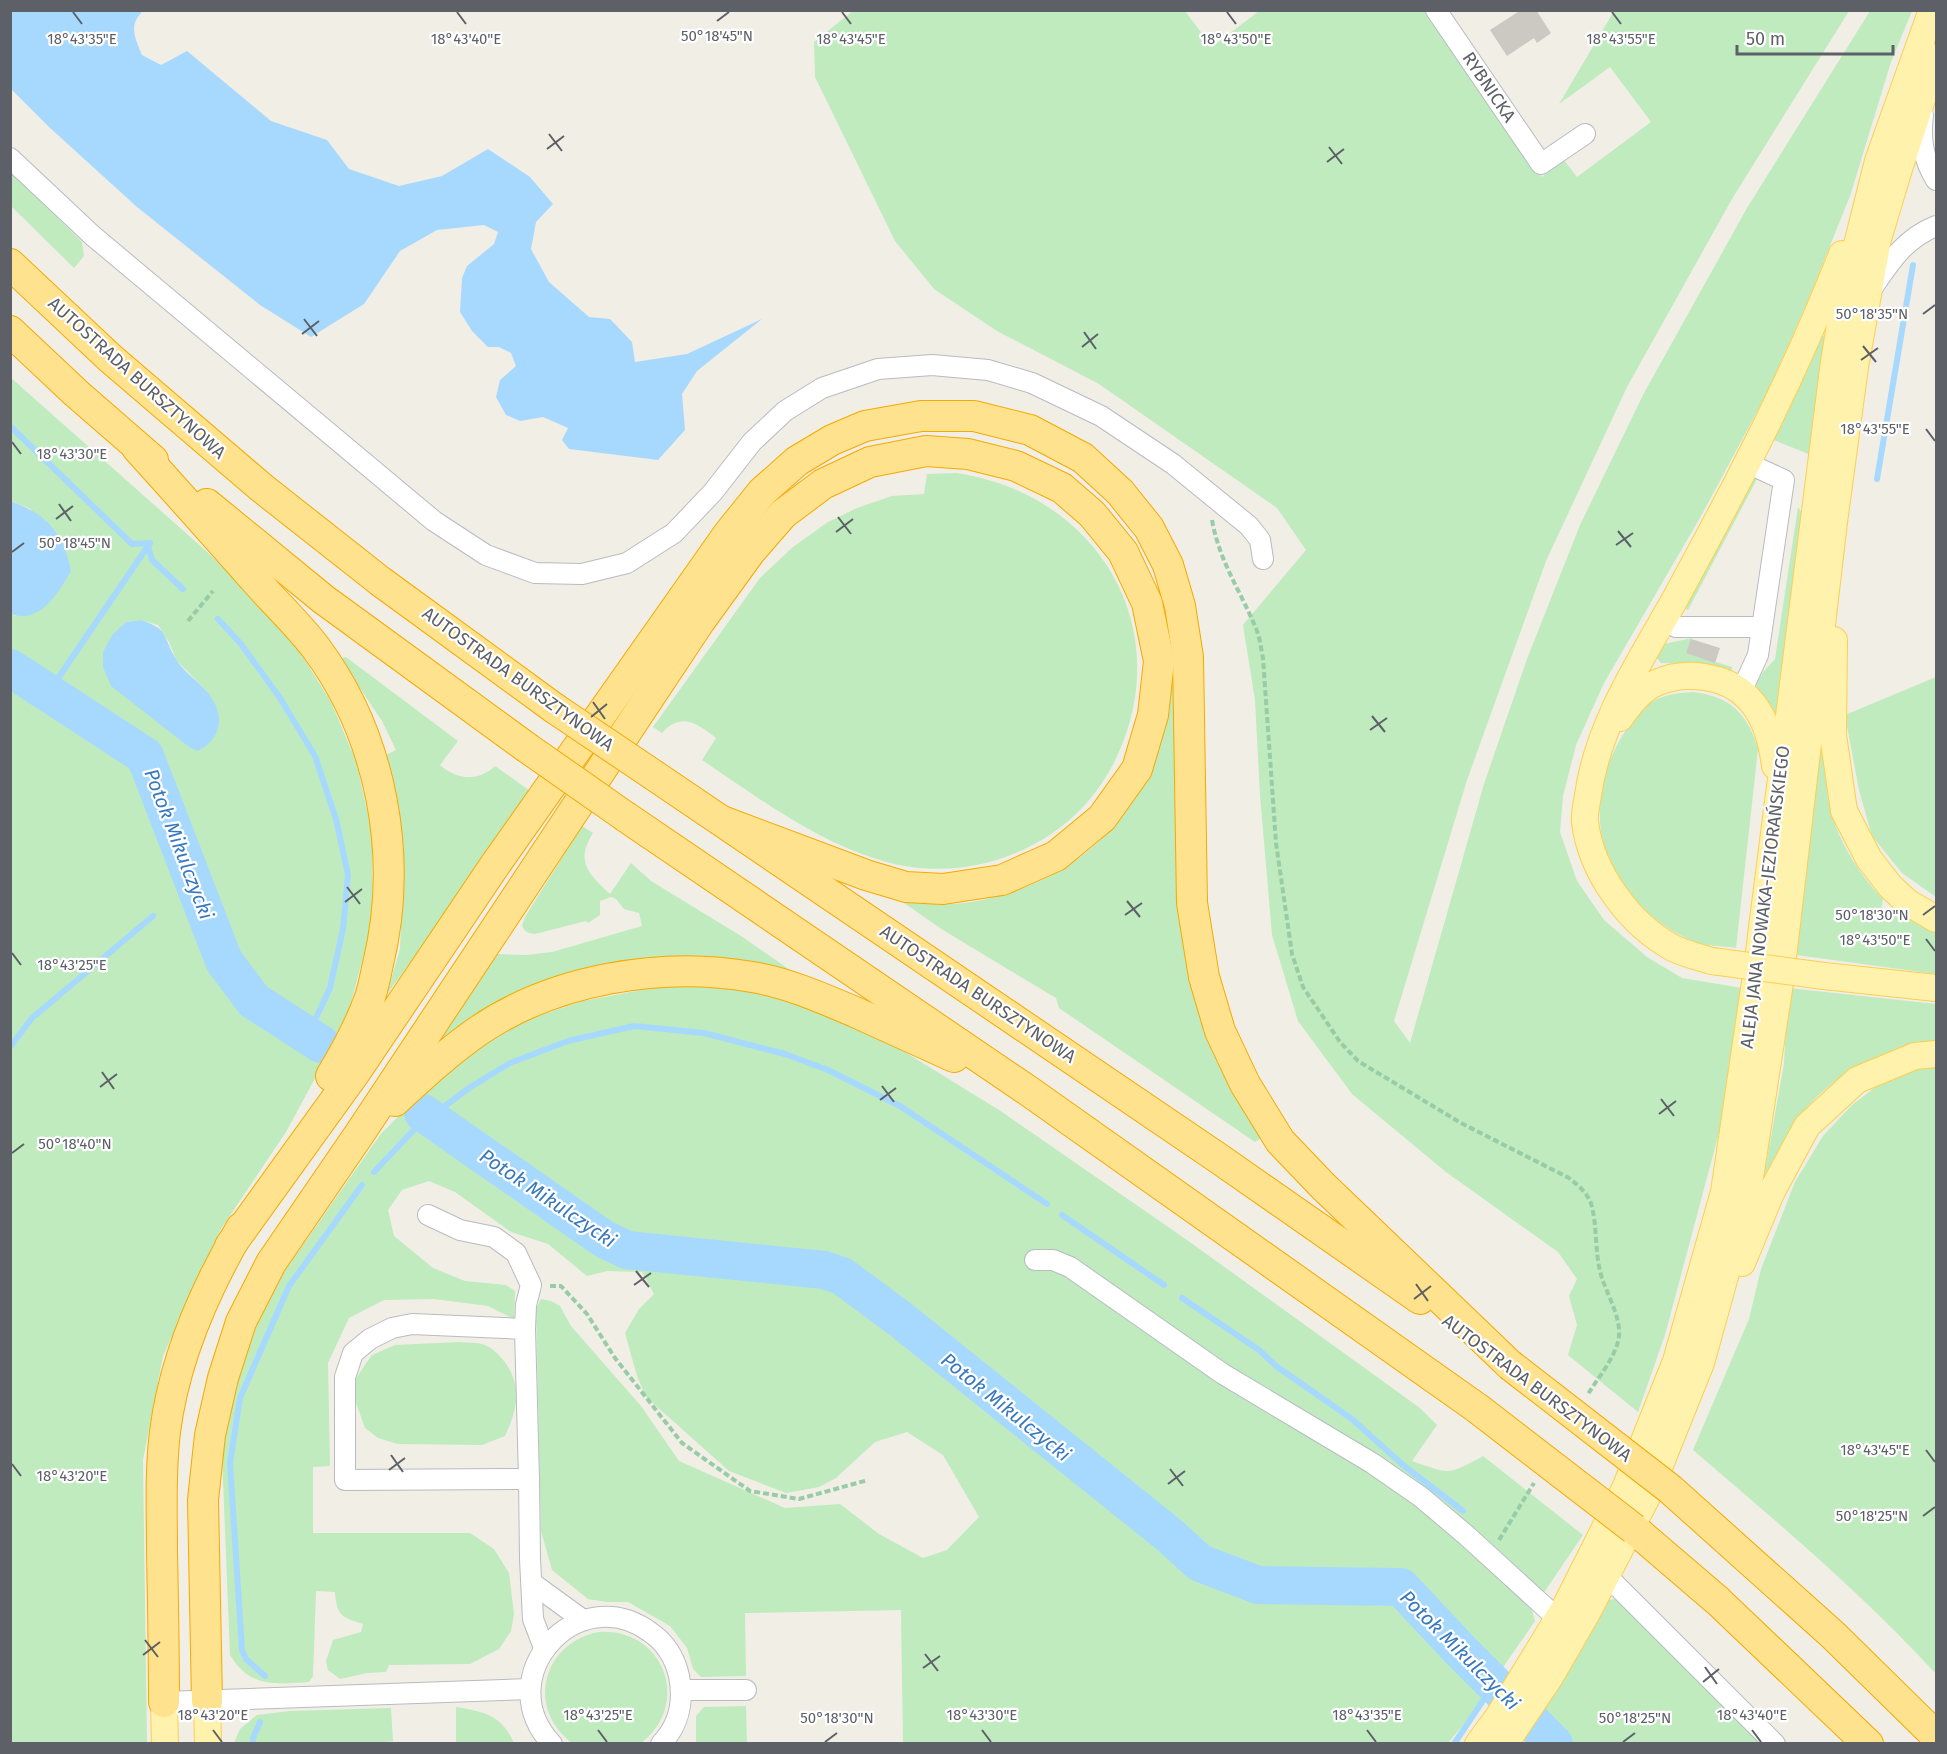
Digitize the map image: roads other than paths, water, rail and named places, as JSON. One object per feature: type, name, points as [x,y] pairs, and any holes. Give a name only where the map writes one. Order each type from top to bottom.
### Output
[{"type":"highway","name":"AUTOSTRADA BURSZTYNOWA","points":[[10,264],[110,358],[262,488],[380,581],[554,708],[1209,1151],[1390,1277],[1510,1365],[1670,1489],[1833,1635],[1936,1736]]},
{"type":"highway","points":[[10,331],[137,448],[323,599],[526,747],[1030,1092],[1477,1407],[1634,1529],[1718,1600],[1868,1743]]},
{"type":"highway","points":[[230,1246],[354,1074],[502,855],[729,533],[762,492],[797,461],[832,440],[865,426],[921,416],[974,416],[1030,430],[1083,458],[1120,492],[1149,528],[1168,565],[1180,606],[1188,657],[1192,903],[1204,977],[1220,1031],[1245,1084],[1280,1141],[1323,1186],[1510,1365]]},
{"type":"highway","points":[[137,448],[316,648],[340,686],[361,727],[376,774],[386,822],[390,882],[383,944],[369,1001],[347,1049],[230,1246],[193,1326],[176,1378],[165,1432],[161,1494],[164,1702]]},
{"type":"highway","points":[[207,1701],[203,1500],[210,1435],[223,1378],[241,1322],[271,1263],[700,621],[750,552],[783,514],[823,484],[870,462],[926,451],[968,454],[1016,466],[1062,488],[1092,514],[1123,552],[1147,603],[1159,661],[1153,715],[1137,769],[1102,818],[1056,855],[1002,880],[943,889],[906,887],[866,875],[722,821]]},
{"type":"highway","points":[[358,1136],[435,1063],[480,1030],[525,1005],[579,985],[636,974],[698,972],[753,977],[812,993],[1030,1092]]},
{"type":"main road","name":"ALEJA JANA NOWAKA-JEZIORAŃSKIEGO","points":[[1505,1743],[1542,1668],[1558,1619],[1626,1486],[1676,1361],[1724,1192],[1751,1014],[1834,362],[1846,288],[1878,161],[1932,10]]},
{"type":"main road","name":"ALEJA JANA NOWAKA-JEZIORAŃSKIEGO","points":[[1478,1743],[1497,1717],[1542,1668],[1606,1576],[1648,1495],[1701,1363],[1747,1197],[1780,983],[1834,522],[1855,367],[1878,239],[1936,57]]},
{"type":"main road","points":[[1878,161],[1810,333],[1747,463],[1627,683],[1601,745],[1590,784],[1585,821],[1597,864],[1618,901],[1645,930],[1674,948],[1712,961],[1936,988]]},
{"type":"main road","points":[[1834,522],[1833,735],[1844,811],[1869,859],[1890,886],[1907,902],[1936,919]]},
{"type":"main road","points":[[1601,745],[1631,702],[1655,683],[1677,676],[1701,676],[1723,682],[1741,692],[1756,708],[1766,725],[1779,795]]},
{"type":"main road","points":[[1701,1363],[1771,1193],[1807,1126],[1857,1080],[1915,1056],[1936,1054]]},
{"type":"main road","points":[[207,1701],[208,1743]]},
{"type":"main road","points":[[164,1702],[165,1743]]},
{"type":"street","name":"RYBNICKA","points":[[1436,10],[1541,164],[1585,134]]},
{"type":"street","points":[[1927,83],[1921,135],[1927,165],[1936,180]]},
{"type":"street","points":[[10,158],[93,236],[434,521],[486,555],[535,573],[582,574],[627,563],[674,533],[712,492],[752,442],[785,411],[822,388],[878,369],[932,365],[988,370],[1032,383],[1101,416],[1173,464],[1249,526],[1260,540],[1263,559]]},
{"type":"street","points":[[1868,295],[1891,260],[1919,233],[1936,226]]},
{"type":"street","points":[[1741,692],[1758,655],[1784,480],[1747,463]]},
{"type":"street","points":[[1663,620],[1676,627],[1761,627]]},
{"type":"street","points":[[428,1215],[460,1230],[494,1238],[516,1253],[531,1285],[526,1305],[525,1329],[530,1559],[533,1619],[544,1648]]},
{"type":"street","points":[[1035,1260],[1053,1260],[1070,1266],[1223,1374],[1372,1462],[1421,1497],[1558,1619]]},
{"type":"street","points":[[525,1329],[412,1324],[392,1328],[370,1339],[353,1353],[345,1377],[345,1480],[529,1479]]},
{"type":"street","points":[[1606,1576],[1775,1743]]},
{"type":"street","points":[[532,1583],[583,1620]]},
{"type":"street","points":[[546,1741],[534,1713],[530,1689],[537,1660],[544,1648],[561,1631],[583,1620],[611,1616],[638,1623],[661,1640],[676,1663],[682,1690],[679,1714],[668,1741]]},
{"type":"street","points":[[164,1702],[530,1689]]},
{"type":"street","points":[[682,1690],[746,1690]]},
{"type":"water","points":[[10,11],[143,11],[138,16],[134,27],[142,55],[161,65],[187,51],[271,121],[327,140],[349,169],[399,186],[442,176],[488,149],[530,177],[553,204],[536,222],[531,249],[549,282],[589,317],[610,319],[632,342],[635,362],[687,354],[762,319],[697,371],[682,394],[685,430],[658,460],[569,449],[562,440],[568,428],[543,417],[520,421],[506,415],[496,397],[500,380],[516,366],[511,353],[499,347],[488,347],[472,331],[460,312],[462,278],[467,266],[494,244],[498,232],[484,225],[437,230],[400,251],[364,304],[311,337],[260,305],[137,207],[11,89]]},
{"type":"water","points":[[10,501],[34,512],[52,527],[64,546],[71,571],[47,605],[31,615],[11,614]]},
{"type":"water","points":[[141,620],[162,631],[179,664],[208,693],[217,709],[219,725],[217,732],[206,746],[198,751],[189,747],[111,686],[103,667],[103,652],[113,634],[126,622]]},
{"type":"waterway","points":[[1877,479],[1913,265]]},
{"type":"waterway","points":[[10,426],[132,544],[150,543]]},
{"type":"waterway","points":[[48,693],[150,543]]},
{"type":"waterway","points":[[148,546],[152,560],[183,589]]},
{"type":"waterway","points":[[218,619],[241,644],[280,698],[315,756],[336,819],[348,875],[343,929],[330,988],[308,1035]]},
{"type":"waterway","name":"Potok Mikulczycki","points":[[10,668],[145,756],[224,961],[254,1001],[321,1044]]},
{"type":"waterway","points":[[10,1047],[32,1018],[153,916]]},
{"type":"waterway","points":[[429,1118],[469,1088],[510,1063],[568,1041],[634,1026],[704,1033],[785,1054],[828,1070],[900,1106],[1047,1204]]},
{"type":"waterway","name":"Potok Mikulczycki","points":[[423,1113],[604,1239],[627,1250],[824,1270],[842,1276],[900,1319],[1168,1534],[1200,1563],[1258,1585],[1401,1587],[1554,1744]]},
{"type":"waterway","points":[[374,1172],[427,1116]]},
{"type":"waterway","points":[[265,1676],[246,1659],[242,1650],[230,1463],[240,1398],[289,1286],[362,1185]]},
{"type":"waterway","points":[[1062,1215],[1164,1285]]},
{"type":"waterway","points":[[1182,1298],[1259,1350],[1276,1366],[1352,1419],[1403,1465],[1463,1511]]},
{"type":"waterway","points":[[1454,1744],[1494,1684]]},
{"type":"waterway","points":[[253,1744],[253,1738],[260,1722]]}]
